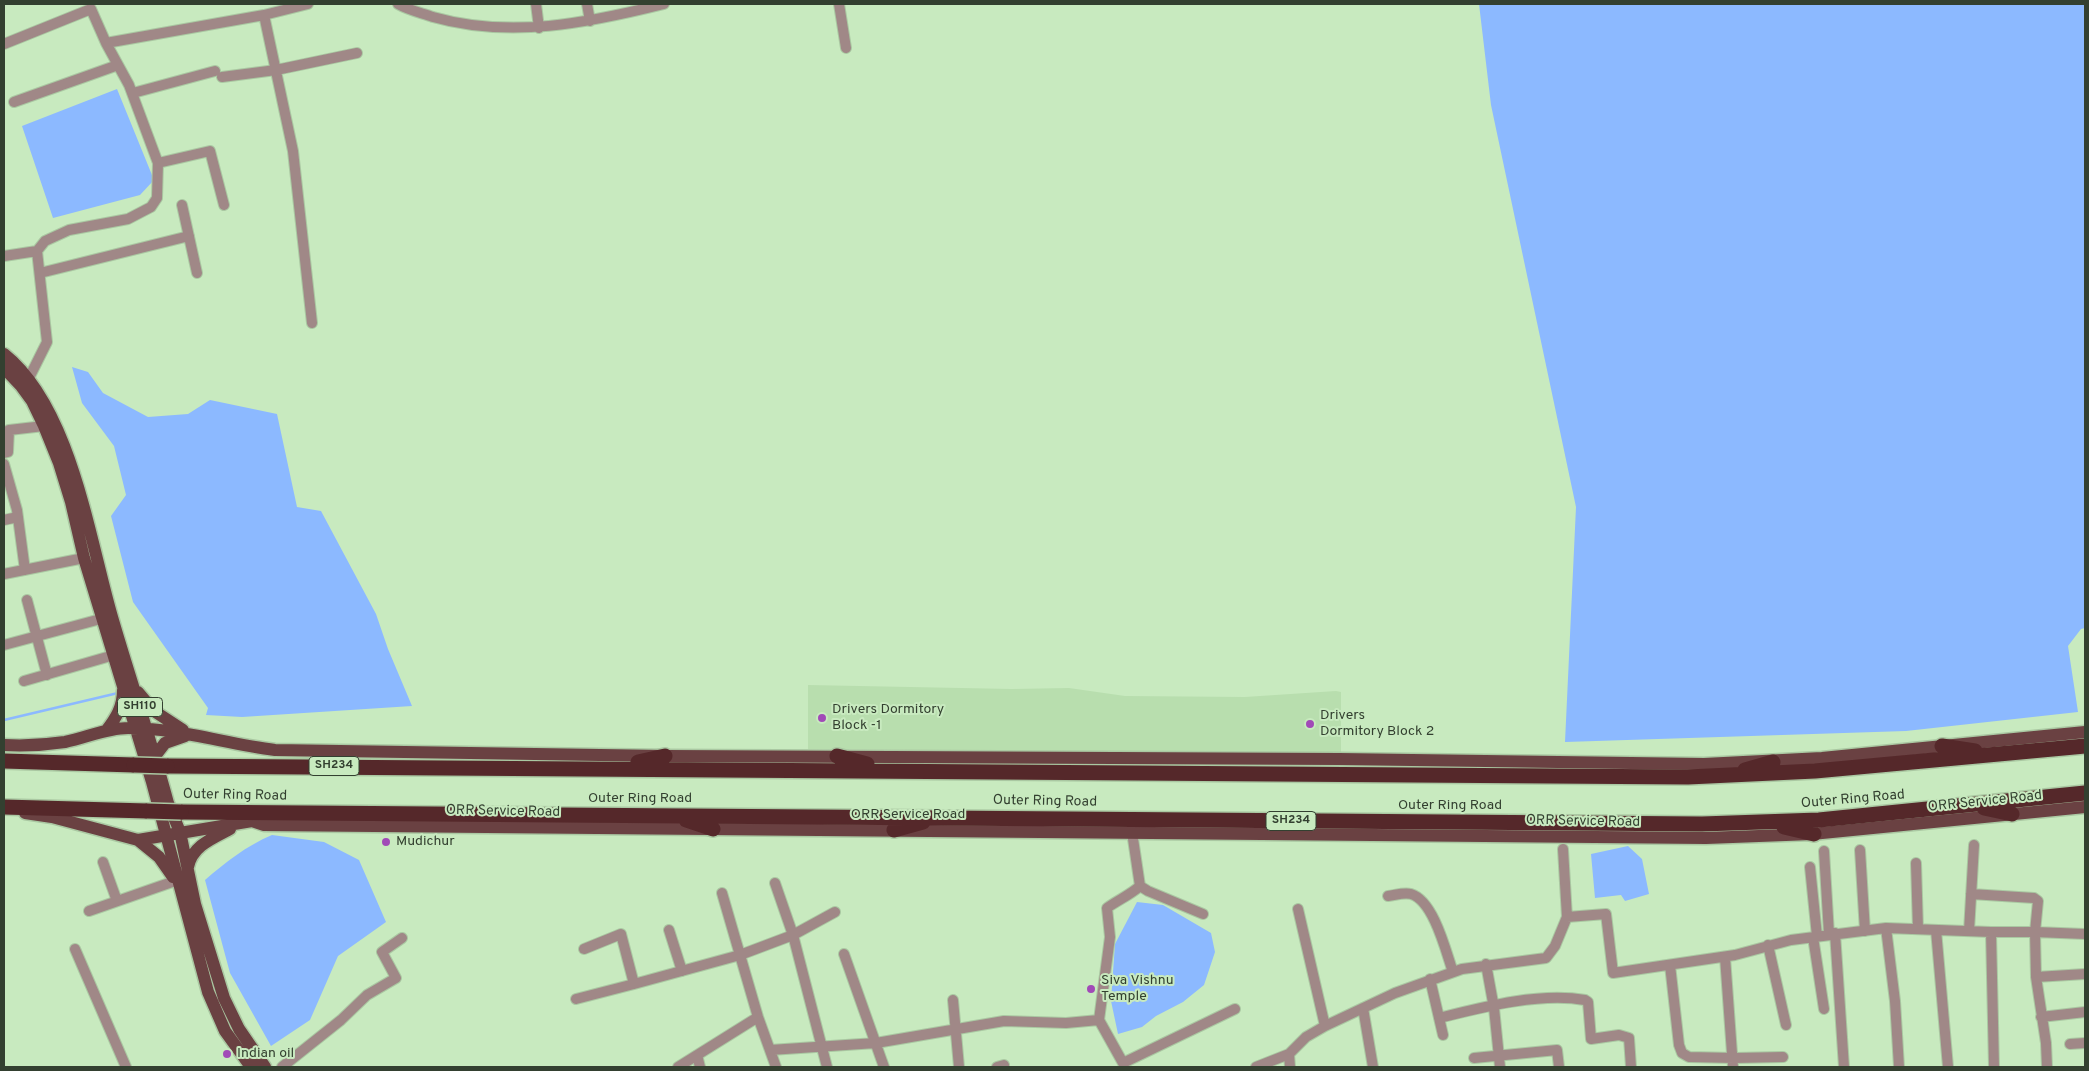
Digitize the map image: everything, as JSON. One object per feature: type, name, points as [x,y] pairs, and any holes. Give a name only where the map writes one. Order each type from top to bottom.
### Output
[{"type":"highway","points":[[1942,746],[1997,755]]},
{"type":"highway","name":"SH234","points":[[4,761],[167,766],[1632,777],[1724,776],[1815,772],[2085,746]]},
{"type":"highway","points":[[614,768],[665,756]]},
{"type":"highway","points":[[837,756],[890,770]]},
{"type":"highway","points":[[1724,776],[1773,762]]},
{"type":"highway","name":"Outer Ring Road","points":[[4,807],[181,812],[1665,824],[1818,820],[2085,793]]},
{"type":"highway","points":[[1968,805],[2012,814]]},
{"type":"highway","points":[[670,815],[713,829]]},
{"type":"highway","points":[[894,830],[938,817]]},
{"type":"highway","points":[[1763,822],[1814,834]]},
{"type":"main road","name":"SH110","points":[[4,354],[25,382],[40,396],[54,422],[68,460],[96,555],[114,655],[127,681]]},
{"type":"main road","name":"SH110","points":[[4,371],[25,382],[44,426],[71,502],[84,558],[107,617],[142,729],[165,834],[208,992],[216,1014],[233,1043],[251,1067]]},
{"type":"main road","points":[[106,730],[118,715],[127,681]]},
{"type":"main road","points":[[127,681],[154,711],[192,734]]},
{"type":"main road","name":"SH110","points":[[142,729],[155,756],[168,803],[180,832],[196,904],[224,998],[239,1029],[265,1067]]},
{"type":"main road","points":[[4,745],[52,744],[106,730],[142,729],[192,734],[275,750],[665,756],[1339,759],[1704,764],[1773,762],[2085,732]]},
{"type":"main road","points":[[155,756],[158,750],[172,739],[192,734]]},
{"type":"main road","name":"ORR Service Road","points":[[4,813],[52,817],[138,840],[252,821],[264,825],[1706,838],[1814,834],[2085,807]]},
{"type":"main road","points":[[188,870],[191,856],[201,845],[239,824]]},
{"type":"main road","points":[[138,840],[159,857],[175,881],[183,903]]},
{"type":"street","points":[[106,44],[308,4]]},
{"type":"street","points":[[398,4],[451,22],[477,26],[539,28],[590,21],[629,8],[664,4]]},
{"type":"street","points":[[536,4],[539,28]]},
{"type":"street","points":[[587,4],[590,21]]},
{"type":"street","points":[[839,4],[846,48]]},
{"type":"street","points":[[4,44],[91,6],[106,44],[133,94],[158,163],[157,198],[151,207],[128,219],[69,230],[45,241],[37,251],[4,256]]},
{"type":"street","points":[[264,14],[293,151],[312,323]]},
{"type":"street","points":[[133,94],[219,74],[276,70],[357,53]]},
{"type":"street","points":[[14,102],[118,65]]},
{"type":"street","points":[[158,163],[210,151],[224,205]]},
{"type":"street","points":[[182,205],[197,272]]},
{"type":"street","points":[[40,273],[189,236]]},
{"type":"street","points":[[25,382],[47,342],[37,251]]},
{"type":"street","points":[[4,453],[8,452],[9,430],[44,426]]},
{"type":"street","points":[[4,464],[18,517],[25,570]]},
{"type":"street","points":[[4,520],[18,517]]},
{"type":"street","points":[[4,574],[84,558]]},
{"type":"street","points":[[27,600],[35,636],[47,674]]},
{"type":"street","points":[[4,645],[107,617]]},
{"type":"street","points":[[24,681],[114,655]]},
{"type":"street","points":[[1132,832],[1140,886],[1203,914]]},
{"type":"street","points":[[1969,931],[1974,845]]},
{"type":"street","points":[[1256,1067],[1289,1054],[1306,1038],[1326,1026],[1395,992],[1453,972],[1486,964],[1546,958],[1555,946],[1567,917],[1563,849]]},
{"type":"street","points":[[1860,850],[1865,931]]},
{"type":"street","points":[[1824,851],[1844,1067]]},
{"type":"street","points":[[103,862],[117,901]]},
{"type":"street","points":[[1916,863],[1918,929]]},
{"type":"street","points":[[1810,867],[1815,936],[1824,1009]]},
{"type":"street","points":[[89,911],[175,881]]},
{"type":"street","points":[[775,883],[794,935],[827,1067]]},
{"type":"street","points":[[1140,886],[1107,908],[1110,937],[1099,1020],[1123,1065],[1235,1009]]},
{"type":"street","points":[[722,893],[758,1016],[776,1067]]},
{"type":"street","points":[[1388,896],[1404,893],[1411,894],[1424,903],[1438,929],[1453,972]]},
{"type":"street","points":[[1971,894],[2034,898],[2038,901],[2035,932],[2036,977],[2046,1043],[2047,1067]]},
{"type":"street","points":[[1298,909],[1326,1026]]},
{"type":"street","points":[[576,999],[740,955],[794,935],[835,912]]},
{"type":"street","points":[[1567,917],[1606,914],[1613,973],[1725,957],[1768,945],[1815,936],[1886,928],[2085,934]]},
{"type":"street","points":[[1886,928],[1895,1001],[1899,1067]]},
{"type":"street","points":[[669,930],[682,971]]},
{"type":"street","points":[[1936,930],[1948,1067]]},
{"type":"street","points":[[1990,932],[1994,1067]]},
{"type":"street","points":[[584,949],[621,934],[634,984]]},
{"type":"street","points":[[282,1067],[341,1020],[367,995],[396,978],[382,952],[402,938]]},
{"type":"street","points":[[1768,945],[1786,1025]]},
{"type":"street","points":[[75,949],[126,1067]]},
{"type":"street","points":[[844,954],[884,1067]]},
{"type":"street","points":[[1725,957],[1734,1063]]},
{"type":"street","points":[[1486,964],[1493,1004],[1500,1067]]},
{"type":"street","points":[[1670,965],[1679,1045],[1682,1053],[1689,1056],[1734,1063],[1784,1057]]},
{"type":"street","points":[[2036,977],[2085,974]]},
{"type":"street","points":[[1430,980],[1443,1035]]},
{"type":"street","points":[[1439,1018],[1493,1004],[1548,999],[1586,1000],[1588,1002],[1591,1039],[1619,1035],[1629,1038],[1631,1067]]},
{"type":"street","points":[[953,1000],[959,1067]]},
{"type":"street","points":[[1363,1008],[1373,1067]]},
{"type":"street","points":[[2041,1017],[2085,1012]]},
{"type":"street","points":[[678,1067],[758,1016]]},
{"type":"street","points":[[770,1050],[876,1043],[1004,1021],[1066,1023],[1099,1020]]},
{"type":"street","points":[[2070,1044],[2085,1043]]},
{"type":"street","points":[[1474,1058],[1557,1050],[1560,1067]]},
{"type":"street","points":[[1289,1054],[1290,1067]]},
{"type":"street","points":[[697,1055],[700,1067]]},
{"type":"shaded area","points":[[808,685],[1012,689],[1069,688],[1125,696],[1245,697],[1336,691],[1341,692],[1341,754],[808,749]]},
{"type":"water","points":[[1479,4],[2085,4],[2085,628],[2081,629],[2068,646],[2078,712],[1906,731],[1565,742],[1576,507],[1491,105]]},
{"type":"water","points":[[117,89],[154,180],[140,195],[53,218],[22,126]]},
{"type":"water","points":[[72,367],[88,372],[103,393],[148,417],[188,414],[210,400],[277,414],[297,507],[321,511],[376,614],[388,649],[412,706],[242,717],[206,715],[208,708],[133,602],[111,516],[126,495],[114,446],[82,403]]},
{"type":"water","points":[[272,835],[324,842],[359,860],[386,922],[338,956],[310,1020],[271,1046],[230,973],[205,880],[237,855]]},
{"type":"water","points":[[1628,846],[1642,859],[1649,894],[1625,901],[1621,895],[1595,898],[1591,854]]},
{"type":"water","points":[[1137,902],[1163,905],[1211,933],[1215,952],[1204,985],[1183,1002],[1156,1016],[1142,1027],[1118,1034],[1111,1001],[1115,944]]},
{"type":"waterway","points":[[4,720],[118,693]]},
{"type":"place","name":"Drivers Dormitory Block -1","points":[[822,718]]},
{"type":"place","name":"Drivers Dormitory Block 2","points":[[1310,724]]},
{"type":"place","name":"Mudichur","points":[[386,842]]},
{"type":"place","name":"Siva Vishnu Temple","points":[[1091,989]]},
{"type":"place","name":"Indian oil","points":[[227,1054]]}]
